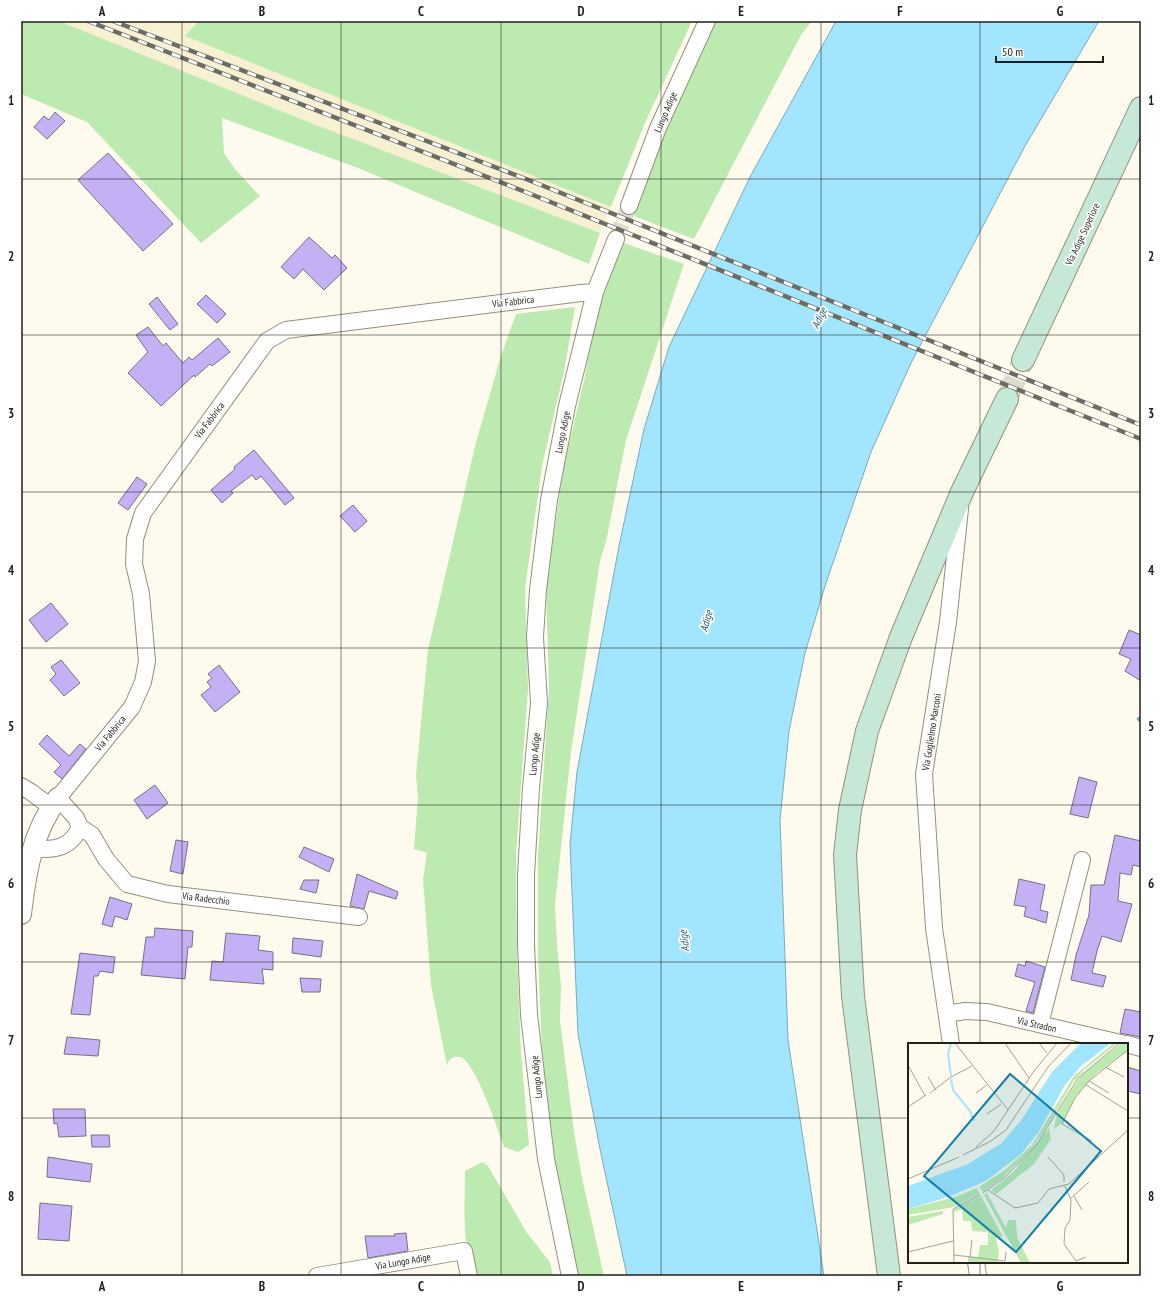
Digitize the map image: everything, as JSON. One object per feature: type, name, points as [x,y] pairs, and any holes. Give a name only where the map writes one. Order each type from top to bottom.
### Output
[{"type":"main road","name":"Via Adige Superiore","points":[[1023,360],[1141,108]]},
{"type":"main road","points":[[889,1276],[853,996],[845,855],[850,810],[867,731],[898,644],[962,492],[1007,399]]},
{"type":"street","name":"Lungo Adige","points":[[629,206],[658,128],[707,21]]},
{"type":"street","name":"Lungo Adige","points":[[570,1276],[546,1159],[529,1015],[526,944],[526,875],[531,788],[539,703],[535,637],[539,583],[549,500],[567,406],[595,292],[616,239]]},
{"type":"street","name":"Via Fabbrica","points":[[54,802],[132,707],[143,682],[147,661],[140,594],[134,564],[135,539],[142,512],[268,341],[286,330],[581,292],[595,292]]},
{"type":"street","name":"Via Guglielmo Marconi","points":[[951,1043],[934,928],[924,774],[948,622],[962,492]]},
{"type":"street","name":"Via Radecchio","points":[[21,786],[54,802],[76,818],[80,827],[92,835],[106,859],[127,884],[168,894],[359,917]]},
{"type":"street","points":[[21,914],[32,848],[39,828],[54,802]]},
{"type":"street","points":[[32,848],[46,850],[63,847],[76,835],[80,827]]},
{"type":"street","points":[[1040,1024],[1082,860]]},
{"type":"street","name":"Via Stradon","points":[[947,1014],[964,1011],[987,1012],[1122,1043]]},
{"type":"street","name":"Via Stradon","points":[[1128,1045],[1141,1048]]},
{"type":"street","name":"Via Lungo Adige","points":[[317,1276],[464,1251],[470,1276]]},
{"type":"street","points":[[976,1263],[978,1276]]},
{"type":"shaded area","points":[[59,21],[199,21],[185,36],[611,207],[600,233],[311,123]]},
{"type":"green space","points":[[21,21],[59,21],[311,123],[600,233],[589,264],[358,168],[222,118],[224,153],[234,168],[260,196],[201,243],[87,122],[21,94]]},
{"type":"green space","points":[[199,21],[692,21],[645,123],[611,207],[185,36]]},
{"type":"green space","points":[[715,21],[812,21],[801,35],[694,239],[631,215],[665,131]]},
{"type":"green space","points":[[621,242],[684,264],[626,440],[606,542],[600,561],[571,752],[555,905],[561,986],[560,1020],[574,1132],[582,1178],[604,1276],[575,1276],[559,1196],[546,1102],[542,1052],[538,954],[538,855],[549,688],[546,590],[563,470],[585,376],[598,298]]},
{"type":"green space","points":[[575,307],[564,372],[542,466],[525,589],[528,689],[516,854],[517,954],[521,1053],[529,1145],[518,1152],[504,1147],[482,1089],[471,1067],[463,1058],[460,1057],[454,1057],[451,1059],[447,1066],[431,985],[423,879],[427,853],[414,849],[418,797],[416,775],[428,650],[476,442],[501,356],[516,314]]},
{"type":"green space","points":[[482,1162],[488,1166],[527,1233],[550,1262],[553,1276],[475,1276],[466,1238],[464,1211],[465,1171]]},
{"type":"water","name":"Adige","points":[[836,21],[1099,21],[1025,146],[911,363],[871,452],[825,586],[805,653],[789,731],[780,820],[788,1040],[824,1276],[627,1276],[600,1149],[578,1034],[570,844],[577,772],[619,546],[644,429],[669,347],[750,177]]},
{"type":"building","points":[[55,112],[65,121],[47,139],[34,127],[44,116],[49,120]]},
{"type":"building","points":[[108,153],[173,224],[143,251],[78,180]]},
{"type":"building","points":[[309,237],[332,258],[335,255],[347,268],[324,290],[303,269],[294,279],[281,267]]},
{"type":"building","points":[[206,295],[226,314],[217,323],[197,304]]},
{"type":"building","points":[[157,297],[178,324],[170,330],[149,304]]},
{"type":"building","points":[[148,327],[163,346],[166,343],[183,363],[189,357],[192,360],[218,338],[230,352],[212,366],[210,364],[195,377],[194,375],[161,406],[128,373],[148,352],[136,335]]},
{"type":"building","points":[[254,450],[294,498],[285,505],[261,476],[256,480],[252,475],[231,491],[233,493],[222,503],[211,490]]},
{"type":"building","points":[[137,477],[147,484],[128,510],[118,503]]},
{"type":"building","points":[[353,505],[367,521],[355,532],[340,516]]},
{"type":"building","points":[[51,603],[68,624],[46,642],[29,620]]},
{"type":"building","points":[[1129,630],[1141,635],[1141,681],[1125,671],[1131,659],[1119,654]]},
{"type":"building","points":[[61,660],[80,683],[64,696],[50,680],[56,674],[51,667]]},
{"type":"building","points":[[219,665],[240,692],[215,712],[201,695],[211,687],[207,682],[212,678],[208,674]]},
{"type":"building","points":[[47,735],[69,756],[80,744],[86,749],[62,779],[54,772],[61,765],[39,744]]},
{"type":"building","points":[[1079,777],[1097,782],[1088,818],[1070,814]]},
{"type":"building","points":[[155,785],[168,803],[147,819],[134,800]]},
{"type":"building","points":[[1115,835],[1141,841],[1141,867],[1133,865],[1131,875],[1120,873],[1118,901],[1132,904],[1121,942],[1102,936],[1092,973],[1106,976],[1103,987],[1071,980],[1076,955],[1089,915],[1091,885],[1104,885]]},
{"type":"building","points":[[176,840],[188,842],[183,874],[170,871]]},
{"type":"building","points":[[304,847],[334,859],[329,872],[299,857]]},
{"type":"building","points":[[357,874],[398,892],[396,899],[369,891],[364,909],[350,906]]},
{"type":"building","points":[[1019,879],[1045,885],[1040,910],[1048,912],[1046,923],[1024,916],[1026,907],[1014,905]]},
{"type":"building","points":[[304,880],[319,880],[316,893],[300,889]]},
{"type":"building","points":[[110,897],[132,904],[127,920],[115,916],[112,927],[102,924]]},
{"type":"building","points":[[155,928],[193,931],[192,947],[188,947],[185,979],[141,975],[146,937],[154,937]]},
{"type":"building","points":[[226,933],[260,936],[258,950],[273,952],[273,970],[262,969],[264,984],[210,980],[212,961],[223,962]]},
{"type":"building","points":[[293,938],[323,941],[321,957],[292,953]]},
{"type":"building","points":[[80,953],[115,957],[113,973],[100,971],[98,976],[94,976],[90,1015],[71,1014]]},
{"type":"building","points":[[1026,961],[1045,967],[1033,1013],[1026,1011],[1035,982],[1015,976],[1018,964],[1025,966]]},
{"type":"building","points":[[300,978],[321,979],[320,992],[302,992]]},
{"type":"building","points":[[1125,1009],[1141,1012],[1141,1037],[1120,1033]]},
{"type":"building","points":[[67,1037],[100,1040],[98,1056],[64,1054]]},
{"type":"building","points":[[1128,1067],[1141,1071],[1141,1094],[1128,1091]]},
{"type":"building","points":[[53,1109],[85,1109],[86,1136],[59,1137],[57,1123],[54,1124]]},
{"type":"building","points":[[91,1135],[109,1135],[110,1147],[92,1147]]},
{"type":"building","points":[[48,1157],[92,1164],[90,1182],[47,1177]]},
{"type":"building","points":[[40,1203],[72,1206],[69,1241],[38,1239]]},
{"type":"building","points":[[406,1233],[408,1251],[368,1258],[365,1236],[395,1236],[394,1234]]},
{"type":"tunnel","points":[[616,239],[629,206]]},
{"type":"tunnel","points":[[1007,399],[1023,360]]},
{"type":"railway","points":[[88,21],[523,191],[1141,439]]},
{"type":"railway","points":[[113,21],[526,179],[1141,425]]}]
